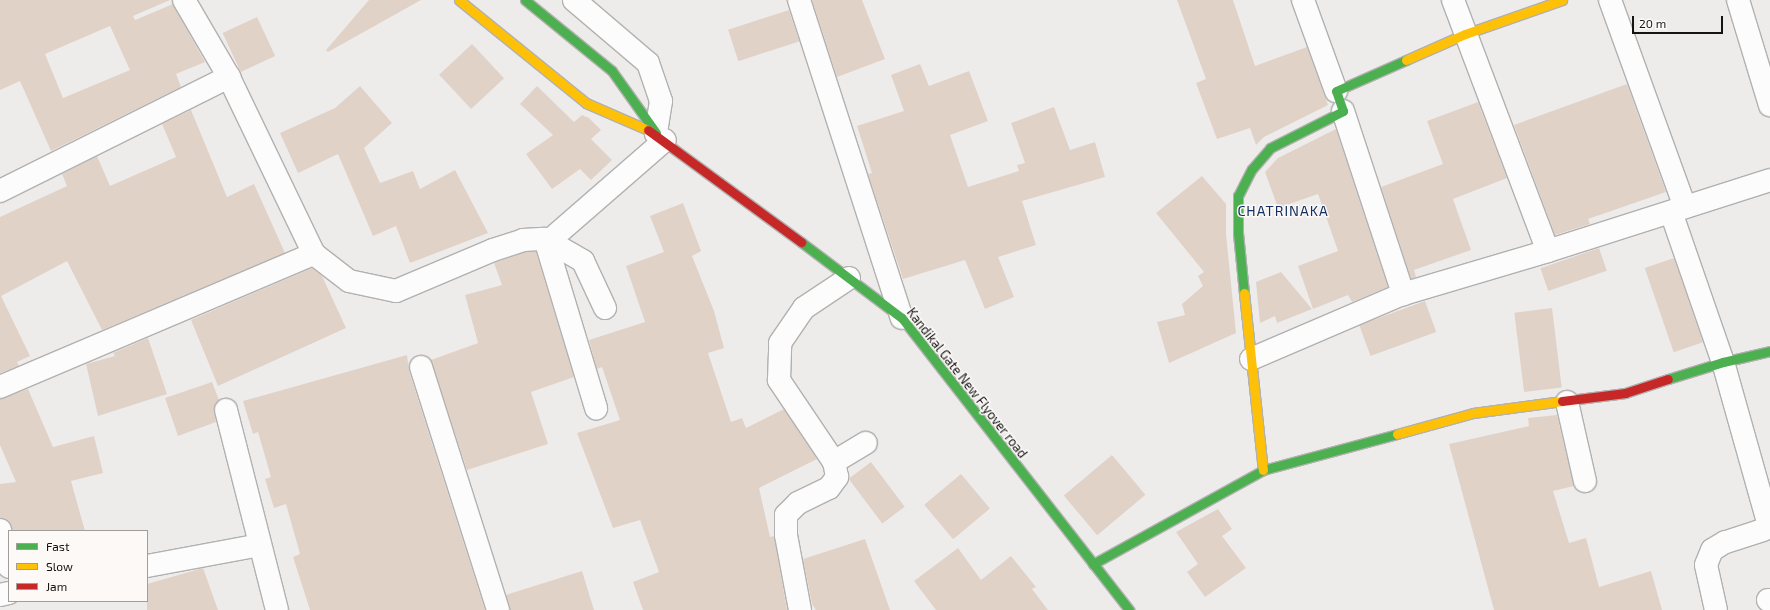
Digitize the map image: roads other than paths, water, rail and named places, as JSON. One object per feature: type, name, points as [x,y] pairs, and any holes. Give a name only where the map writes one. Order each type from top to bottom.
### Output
[{"type":"street","points":[[184,0],[229,77],[314,254],[348,281],[396,291],[493,250],[523,240],[548,239],[583,261],[605,308]]},
{"type":"street","points":[[459,0],[586,103],[661,137]]},
{"type":"street","points":[[524,0],[612,71],[661,137]]},
{"type":"street","points":[[548,239],[661,137],[661,101],[648,63],[574,0]]},
{"type":"street","points":[[800,0],[902,318]]},
{"type":"street","points":[[1303,0],[1339,101],[1403,294]]},
{"type":"street","points":[[1453,0],[1548,251]]},
{"type":"street","points":[[1263,470],[1238,233],[1238,196],[1252,169],[1270,148],[1339,101],[1465,34],[1562,0]]},
{"type":"street","points":[[1610,0],[1678,210],[1768,522],[1763,530],[1725,542],[1712,550],[1706,565],[1715,610]]},
{"type":"street","points":[[1738,0],[1770,105]]},
{"type":"street","points":[[0,191],[229,77]]},
{"type":"street","name":"Kandikal Gate New Flyover road","points":[[661,137],[902,318],[1129,610]]},
{"type":"street","points":[[1251,359],[1403,294],[1548,251],[1770,180]]},
{"type":"street","points":[[548,239],[596,408]]},
{"type":"street","points":[[0,387],[314,254]]},
{"type":"street","points":[[800,610],[786,535],[786,515],[798,503],[829,488],[838,477],[834,462],[779,380],[780,343],[804,308],[849,278]]},
{"type":"street","points":[[1093,564],[1263,470],[1473,414],[1625,393],[1723,362],[1770,351]]},
{"type":"street","points":[[421,367],[498,610]]},
{"type":"street","points":[[1568,402],[1585,481]]},
{"type":"street","points":[[226,410],[277,610]]},
{"type":"street","points":[[834,462],[866,443]]},
{"type":"street","points":[[0,530],[8,563]]},
{"type":"street","points":[[148,566],[260,545]]},
{"type":"district","name":"CHATRINAKA","points":[[1283,211]]}]
